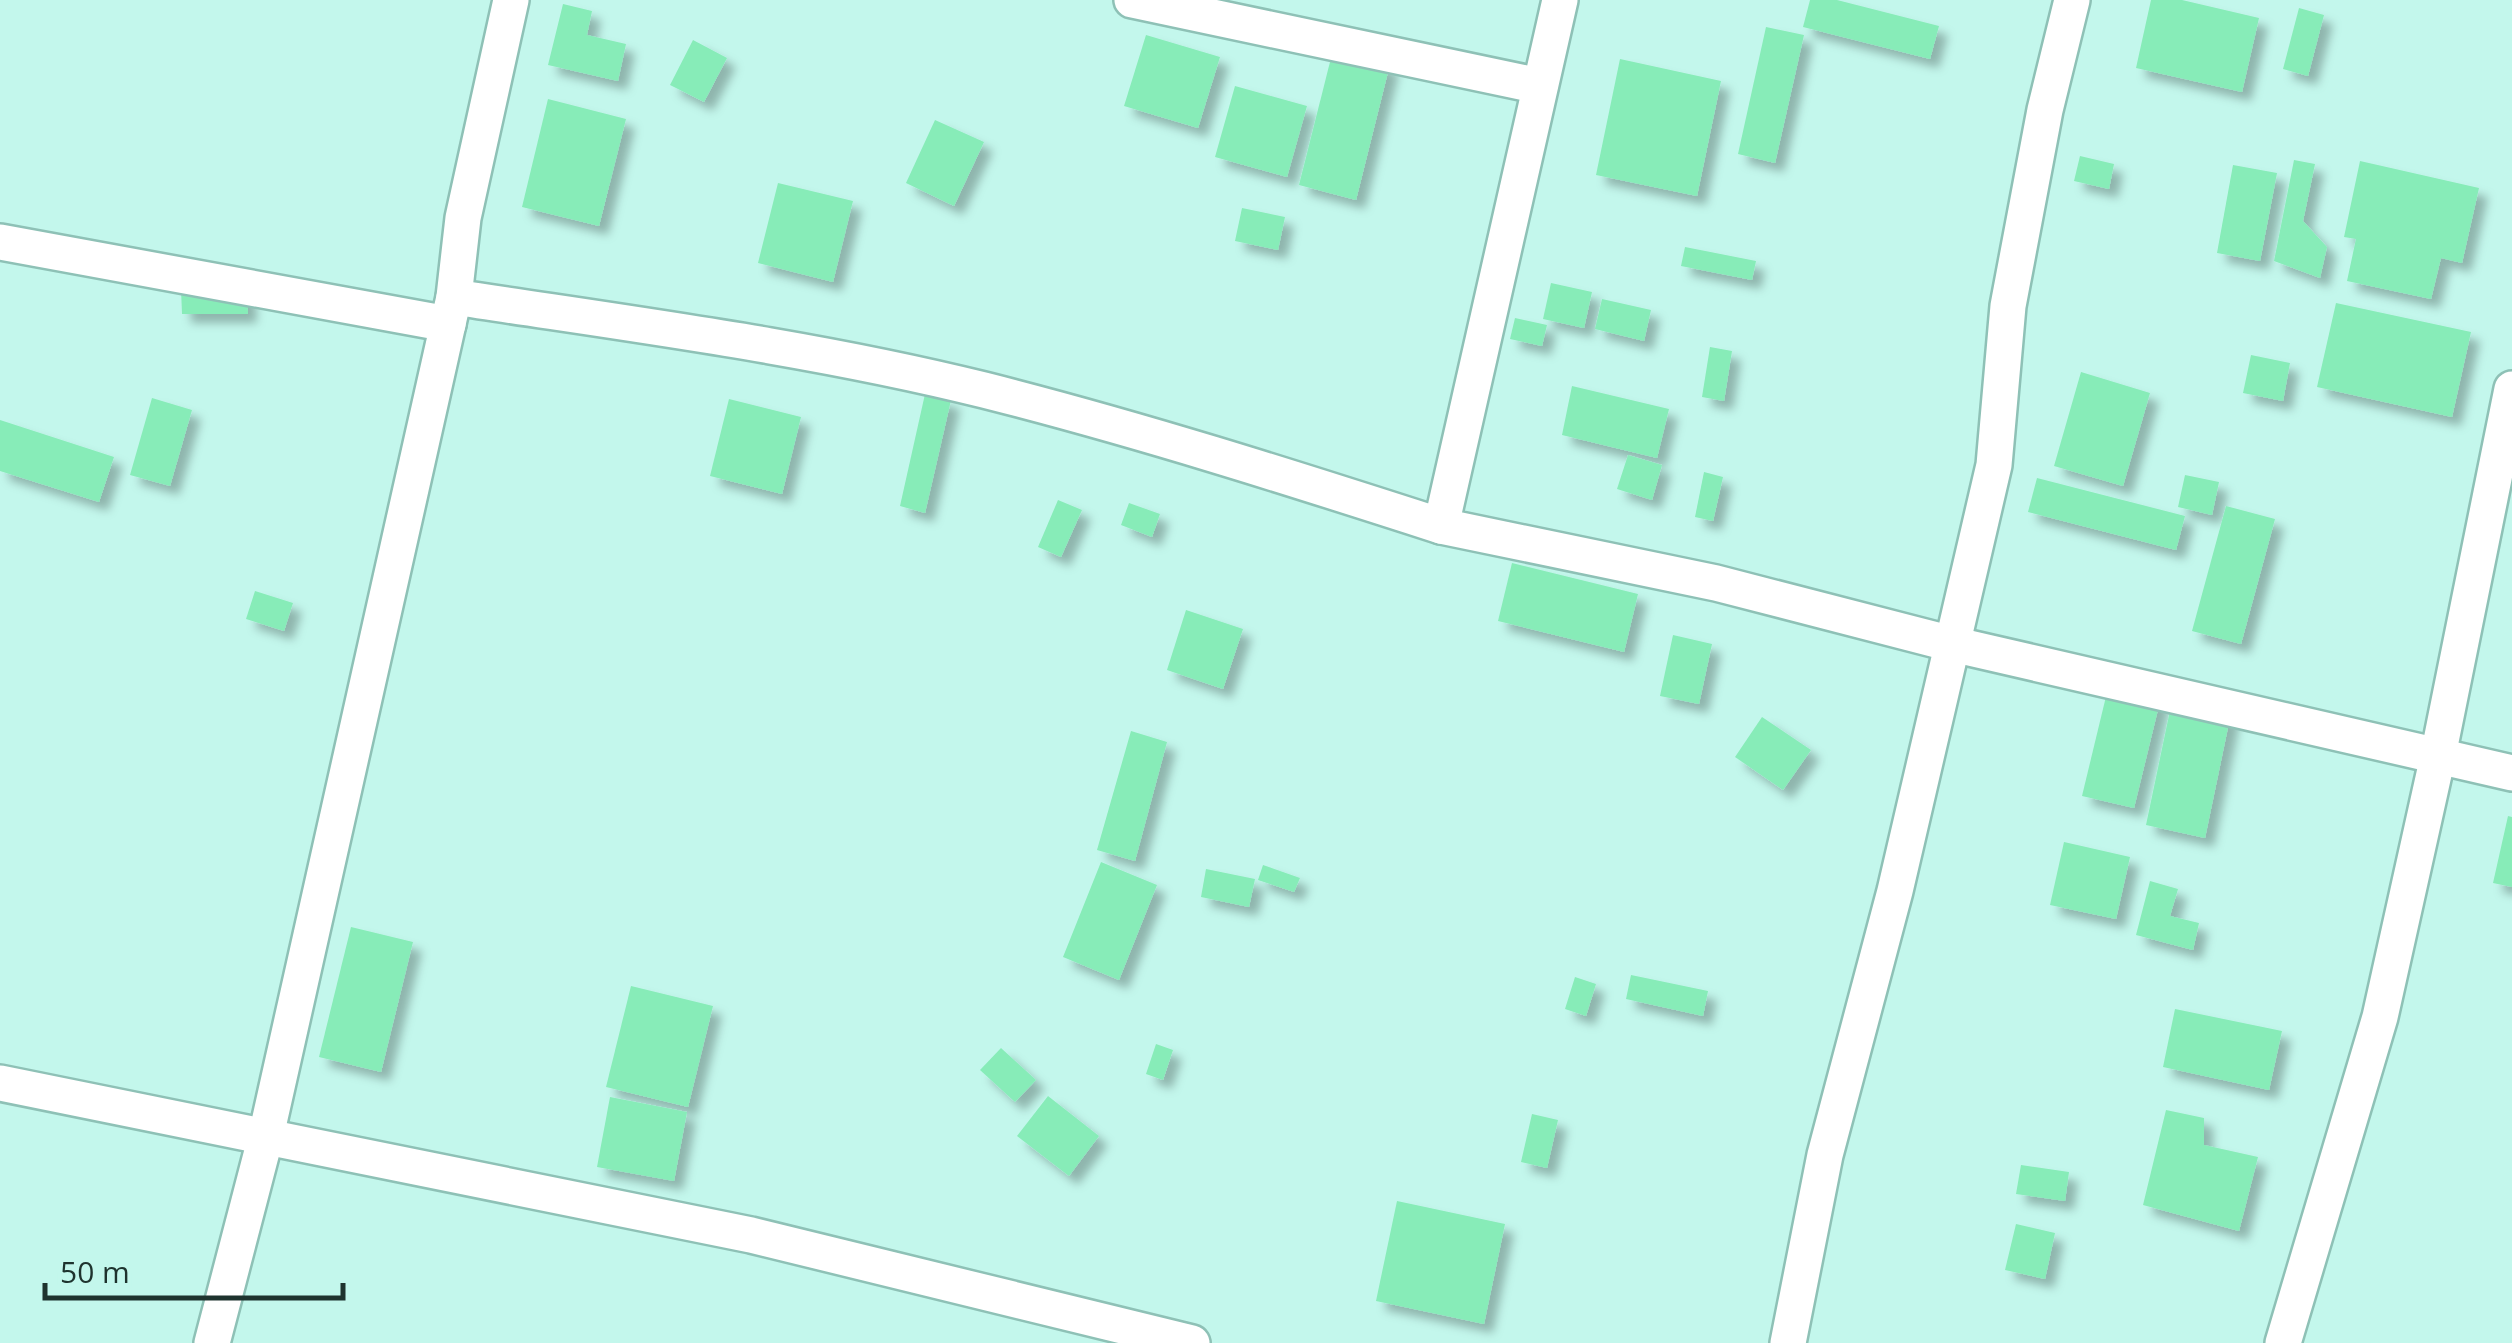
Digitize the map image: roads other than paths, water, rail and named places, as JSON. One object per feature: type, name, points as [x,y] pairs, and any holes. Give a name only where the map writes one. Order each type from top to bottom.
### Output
[{"type":"street","points":[[212,1343],[266,1136],[451,310],[463,218],[511,0]]},
{"type":"street","points":[[1132,0],[1540,86]]},
{"type":"street","points":[[1441,526],[1560,0]]},
{"type":"street","points":[[1788,1343],[1826,1155],[1895,891],[1994,465],[2008,306],[2045,110],[2072,0]]},
{"type":"street","points":[[0,242],[451,310],[878,367],[982,390],[1188,445],[1441,526],[1716,584],[1952,644],[2512,774]]},
{"type":"street","points":[[2283,1343],[2360,1096],[2438,756],[2512,389]]},
{"type":"street","points":[[0,1082],[751,1235],[1192,1343]]}]
